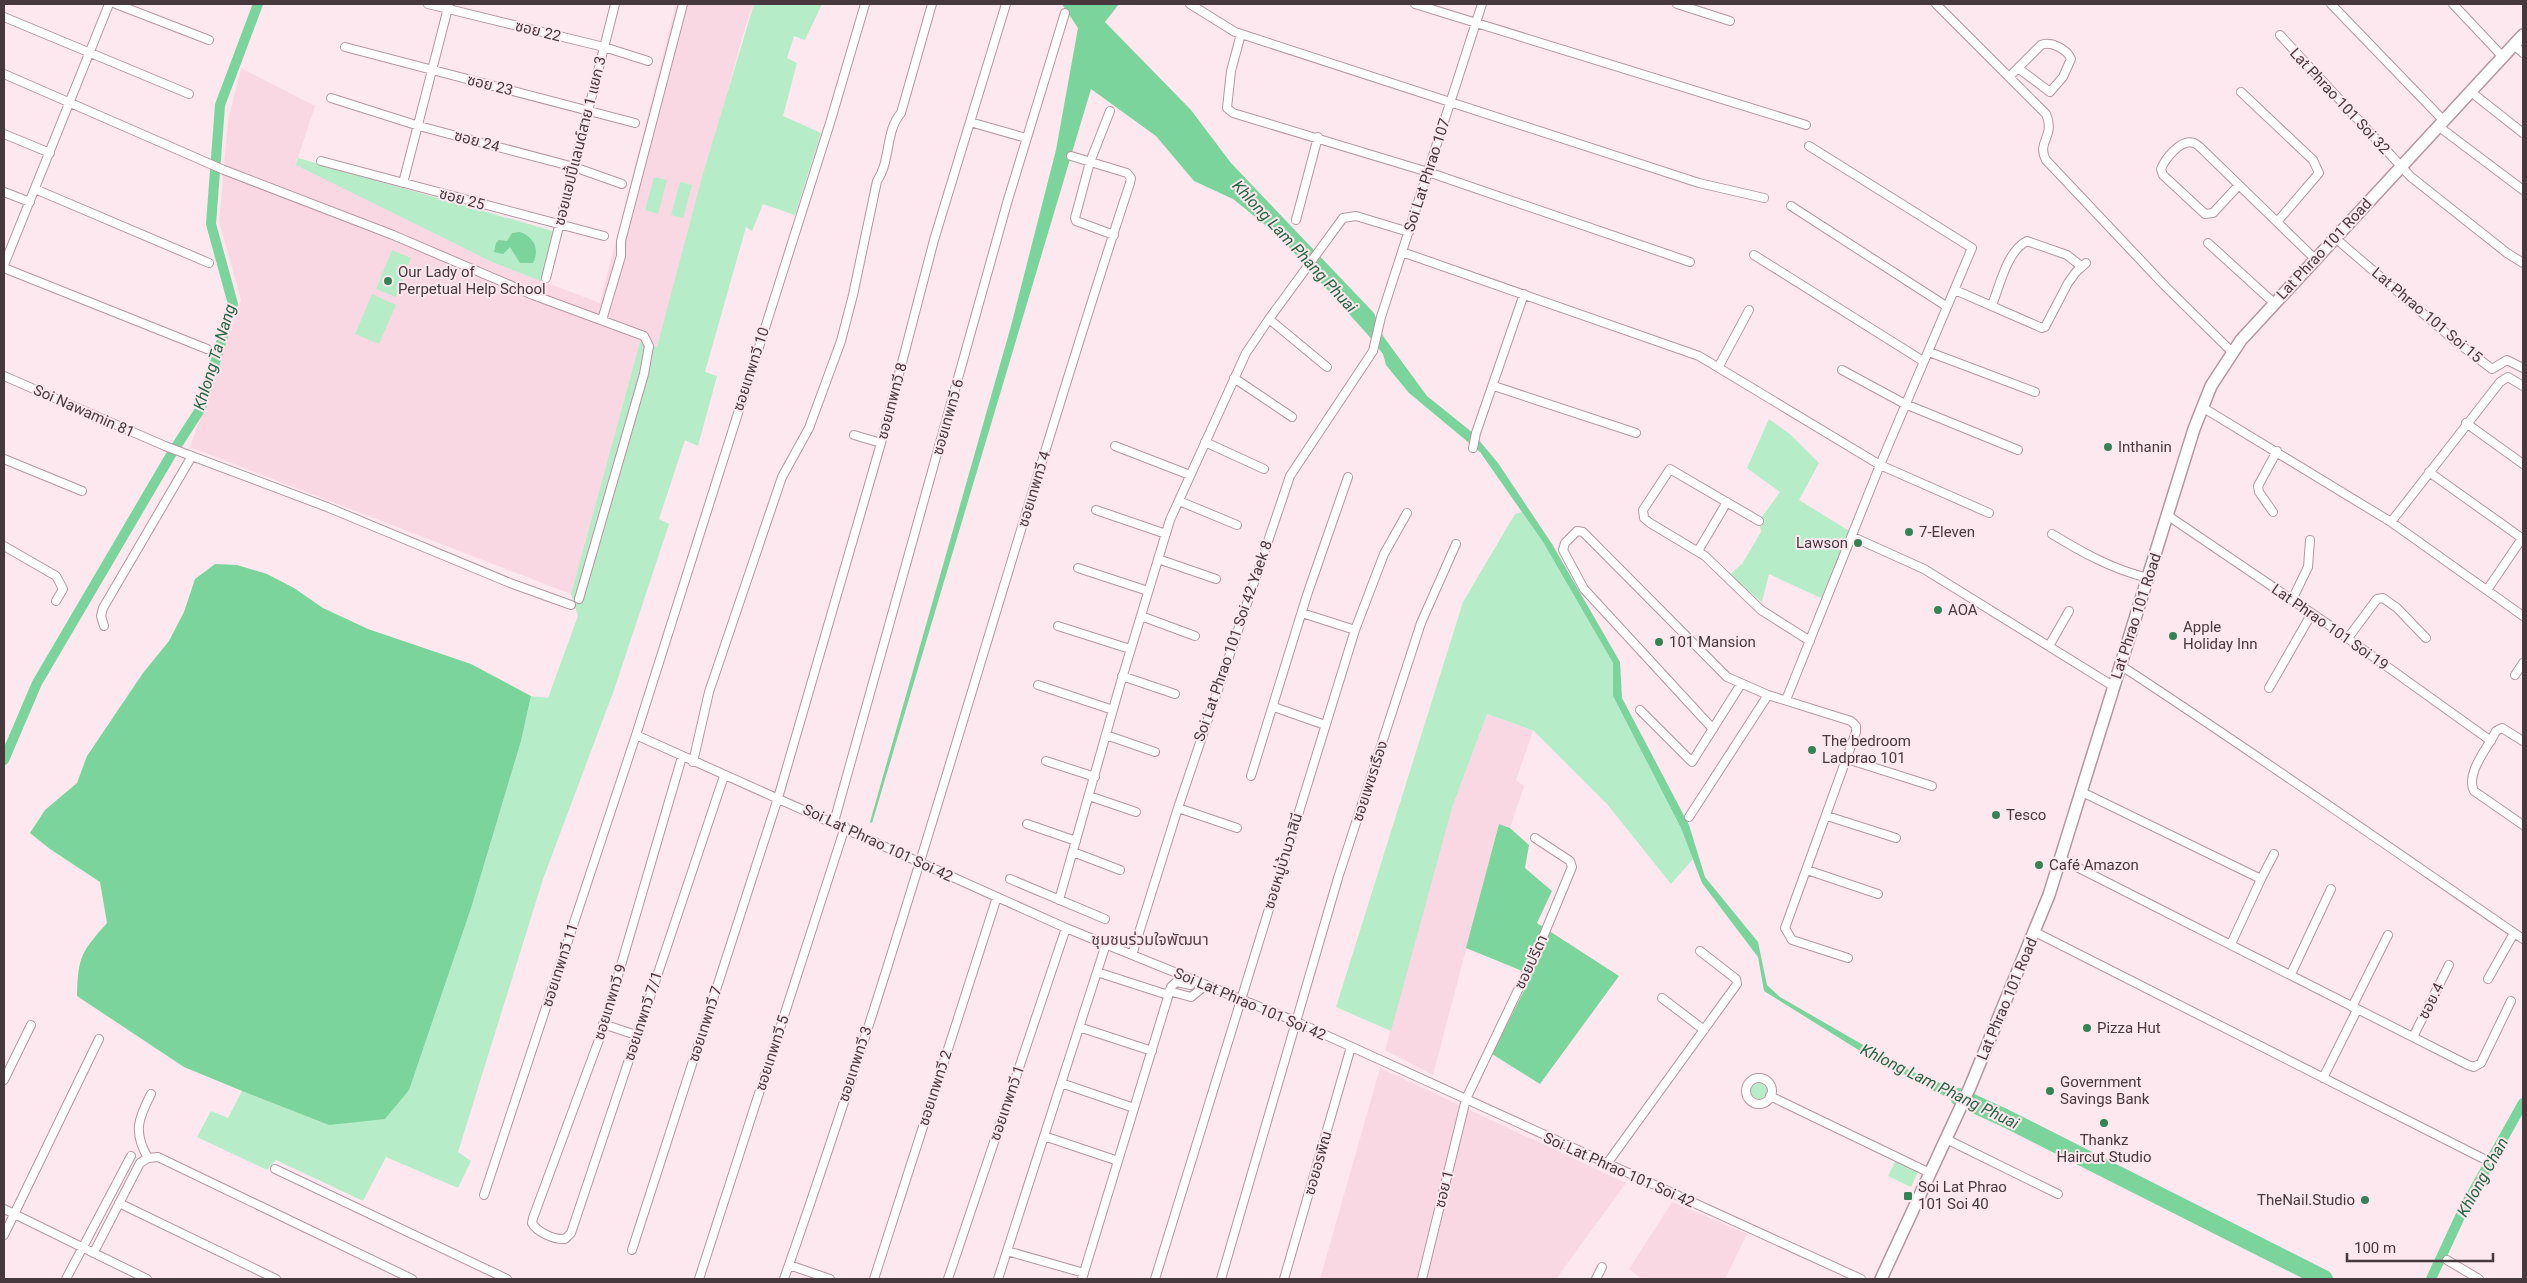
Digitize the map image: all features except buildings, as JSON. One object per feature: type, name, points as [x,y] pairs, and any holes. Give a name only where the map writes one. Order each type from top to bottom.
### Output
[{"type":"street","points":[[110,4],[30,202],[6,253],[4,266],[208,349]]},
{"type":"street","points":[[116,4],[209,40]]},
{"type":"street","name":"ซอย 22","points":[[428,4],[448,6],[604,47],[648,61]]},
{"type":"street","name":"ซอยแฮปปี้แลนด์สาย 1 แยก 3","points":[[546,278],[615,4]]},
{"type":"street","points":[[602,320],[621,256],[621,241],[683,4]]},
{"type":"street","name":"ซอยเทพทวี 10","points":[[636,735],[830,123],[865,4]]},
{"type":"street","points":[[693,762],[709,692],[782,477],[809,428],[841,341],[854,295],[877,181],[883,173],[894,121],[901,113],[932,4]]},
{"type":"street","name":"ซอยเทพทวี 8","points":[[778,798],[881,443],[934,240],[1006,4]]},
{"type":"street","points":[[1190,4],[1241,34],[1699,183],[1764,198]]},
{"type":"street","points":[[1415,4],[1806,125]]},
{"type":"street","name":"Soi Lat Phrao 107","points":[[1375,346],[1381,317],[1482,4]]},
{"type":"street","points":[[1677,4],[1730,21]]},
{"type":"street","points":[[1936,4],[2046,114],[2050,123],[2050,129],[2042,147],[2046,160],[2166,287],[2232,352]]},
{"type":"street","points":[[2330,4],[2441,123],[2523,190]]},
{"type":"street","points":[[2452,4],[2503,57]]},
{"type":"street","points":[[404,183],[448,6]]},
{"type":"street","name":"ซอยเทพทวี 6","points":[[834,822],[910,544],[958,383],[1026,138],[1065,13]]},
{"type":"street","points":[[4,18],[190,94]]},
{"type":"street","points":[[1241,34],[1231,71],[1228,108],[1233,113],[1318,137],[1428,172],[1690,262]]},
{"type":"street","name":"Lat Phrao 101 Soi 32","points":[[2280,35],[2400,166],[2507,253],[2523,263]]},
{"type":"street","name":"Lat Phrao 101 Road","points":[[1881,1279],[1970,1087],[2035,932],[2061,859],[2113,686],[2202,407],[2211,386],[2232,352],[2314,258],[2503,57],[2519,49],[2523,35]]},
{"type":"street","points":[[2009,77],[2018,68],[2045,43],[2056,46],[2069,55],[2071,59],[2063,77],[2050,92],[2018,68]]},
{"type":"street","name":"ซอย 23","points":[[345,47],[635,123]]},
{"type":"street","points":[[4,74],[224,170],[393,235],[533,296],[644,336],[649,346],[644,374],[580,599]]},
{"type":"street","points":[[2241,92],[2313,160],[2319,169],[2320,174],[2277,222]]},
{"type":"street","points":[[2470,92],[2523,133]]},
{"type":"street","name":"ซอย 24","points":[[331,98],[419,126],[574,167],[622,184]]},
{"type":"street","points":[[1110,111],[1090,162],[1075,220],[1114,235]]},
{"type":"street","points":[[970,122],[1026,138]]},
{"type":"street","points":[[4,134],[50,153]]},
{"type":"street","points":[[1296,220],[1318,137]]},
{"type":"street","points":[[2238,186],[2213,213],[2206,214],[2163,175],[2161,169],[2180,146],[2187,142],[2194,143],[2314,258]]},
{"type":"street","points":[[1786,700],[1905,404],[1923,361],[1929,352],[1946,306],[1956,290],[1971,255],[1970,246],[1809,146]]},
{"type":"street","name":"ซอยเทพทวี 4","points":[[920,863],[1131,178],[1127,173],[1071,156]]},
{"type":"street","name":"ซอย 25","points":[[321,161],[604,236]]},
{"type":"street","points":[[35,189],[209,263]]},
{"type":"street","points":[[4,192],[30,202]]},
{"type":"street","points":[[1791,206],[1946,306]]},
{"type":"street","points":[[1059,900],[1090,796],[1122,676],[1166,534],[1190,475],[1246,353],[1336,226],[1346,217],[1353,216],[1409,232]]},
{"type":"street","name":"Lat Phrao 101 Soi 15","points":[[2334,237],[2454,340],[2492,369],[2507,360],[2523,368]]},
{"type":"street","points":[[1956,290],[2042,328],[2045,327],[2068,284],[2084,264],[2067,255],[2027,241],[2021,244],[2008,264],[1992,305]]},
{"type":"street","points":[[2208,243],[2274,303]]},
{"type":"street","points":[[1402,252],[1699,356],[1719,366],[1880,465],[1989,512]]},
{"type":"street","points":[[1754,255],[1923,361]]},
{"type":"street","points":[[1473,448],[1476,433],[1494,386],[1524,294]]},
{"type":"street","points":[[1719,366],[1749,310]]},
{"type":"street","points":[[1269,319],[1327,367]]},
{"type":"street","name":"Soi Lat Phrao 101 Soi 42 Yaek 8","points":[[1132,955],[1178,808],[1290,476],[1375,346]]},
{"type":"street","points":[[1929,352],[2035,392]]},
{"type":"street","points":[[1842,370],[1905,404],[2018,450]]},
{"type":"street","name":"Soi Nawamin 81","points":[[4,376],[165,446],[327,507],[510,583],[571,605]]},
{"type":"street","points":[[1234,378],[1292,417]]},
{"type":"street","points":[[2391,522],[2466,423],[2504,379],[2513,378],[2523,386]]},
{"type":"street","points":[[1494,386],[1636,433]]},
{"type":"street","points":[[2202,407],[2391,522],[2523,616]]},
{"type":"street","points":[[2466,423],[2523,464]]},
{"type":"street","points":[[854,435],[881,443]]},
{"type":"street","points":[[1205,442],[1264,469]]},
{"type":"street","points":[[1115,446],[1190,475]]},
{"type":"street","points":[[2273,512],[2259,492],[2258,486],[2277,451]]},
{"type":"street","points":[[104,626],[101,616],[103,608],[192,456]]},
{"type":"street","points":[[4,459],[82,491]]},
{"type":"street","points":[[1759,521],[1670,469],[1643,510],[1644,518],[1650,524],[1705,556],[1761,610],[1810,641]]},
{"type":"street","points":[[2429,472],[2523,538],[2486,590]]},
{"type":"street","points":[[1251,776],[1302,613],[1348,477]]},
{"type":"street","points":[[1179,501],[1238,525]]},
{"type":"street","points":[[1698,552],[1727,502]]},
{"type":"street","points":[[1096,510],[1166,534]]},
{"type":"street","name":"ซอยหมู่บ้านวาสินี","points":[[1154,1279],[1355,630],[1384,554],[1407,513]]},
{"type":"street","name":"Lat Phrao 101 Soi 19","points":[[2167,516],[2312,613],[2491,741]]},
{"type":"street","points":[[1713,729],[1584,589],[1563,550],[1566,543],[1577,531],[1583,532],[1727,677],[1768,695],[1851,721],[1856,726],[1856,732],[1827,816],[1785,928],[1787,935],[1792,940],[1848,958]]},
{"type":"street","points":[[2052,534],[2100,563],[2120,571],[2148,578]]},
{"type":"street","points":[[1852,537],[1924,569],[2113,686]]},
{"type":"street","points":[[2292,600],[2308,567],[2310,540]]},
{"type":"street","name":"ซอยเพชรเรือง","points":[[1221,1279],[1338,878],[1421,624],[1456,544]]},
{"type":"street","points":[[4,546],[56,576],[63,589],[56,601]]},
{"type":"street","points":[[1158,559],[1216,579]]},
{"type":"street","points":[[1078,568],[1148,592]]},
{"type":"street","points":[[2348,638],[2377,599],[2383,598],[2397,608],[2426,638]]},
{"type":"street","points":[[2049,646],[2069,612]]},
{"type":"street","points":[[1302,613],[1355,630]]},
{"type":"street","points":[[2269,688],[2312,613]]},
{"type":"street","points":[[1141,616],[1195,636]]},
{"type":"street","points":[[1058,626],[1130,649]]},
{"type":"street","points":[[2515,675],[2523,663]]},
{"type":"street","points":[[2120,665],[2299,783],[2429,876],[2520,934],[2488,979]]},
{"type":"street","points":[[1122,676],[1175,694]]},
{"type":"street","points":[[1640,710],[1691,762],[1741,684]]},
{"type":"street","points":[[1038,685],[1113,710]]},
{"type":"street","points":[[1689,817],[1768,695]]},
{"type":"street","points":[[1274,707],[1325,724]]},
{"type":"street","points":[[2523,741],[2502,728],[2496,732],[2474,771],[2471,784],[2474,791],[2523,825]]},
{"type":"street","name":"Soi Lat Phrao 101 Soi 42","points":[[636,735],[724,776],[834,822],[920,863],[1066,928],[1240,997],[1297,1022],[1861,1279]]},
{"type":"street","name":"ซอยเทพทวี 11","points":[[484,1195],[636,735]]},
{"type":"street","points":[[1106,735],[1156,752]]},
{"type":"street","name":"ซอยเทพทวี 9","points":[[549,1235],[537,1230],[532,1223],[533,1218],[603,1024],[682,757]]},
{"type":"street","points":[[1847,759],[1932,786]]},
{"type":"street","points":[[1046,761],[1095,777]]},
{"type":"street","name":"ซอยเทพทวี 7/1","points":[[549,1235],[562,1240],[570,1234],[724,776]]},
{"type":"street","points":[[2082,792],[2261,879]]},
{"type":"street","points":[[1090,796],[1136,812]]},
{"type":"street","name":"ซอยเทพทวี 7","points":[[632,1250],[778,798]]},
{"type":"street","points":[[1178,808],[1237,828]]},
{"type":"street","points":[[1827,816],[1896,838]]},
{"type":"street","points":[[1027,824],[1076,841]]},
{"type":"street","name":"ซอยเทพทวี 5","points":[[699,1279],[845,827]]},
{"type":"street","name":"ซอยปรีดา","points":[[1466,1099],[1540,942],[1572,867],[1570,861],[1535,838]]},
{"type":"street","points":[[1073,852],[1120,870]]},
{"type":"street","points":[[2231,944],[2274,854]]},
{"type":"street","points":[[2061,859],[2291,974],[2354,1009],[2468,1065],[2478,1066],[2511,1001]]},
{"type":"street","name":"ซอยเทพทวี 3","points":[[784,1279],[920,863]]},
{"type":"street","points":[[1807,870],[1878,894]]},
{"type":"street","points":[[1010,879],[1105,919]]},
{"type":"street","points":[[2291,974],[2331,889]]},
{"type":"street","name":"ซอยเทพทวี 2","points":[[874,1279],[997,897]]},
{"type":"street","name":"ซอยเทพทวี 1","points":[[948,1279],[1066,928]]},
{"type":"street","points":[[2035,932],[2482,1158]]},
{"type":"street","points":[[2323,1078],[2388,935]]},
{"type":"street","points":[[998,1279],[1106,944]]},
{"type":"street","points":[[1606,1164],[1738,982],[1700,951]]},
{"type":"street","name":"ซอย.4","points":[[2413,1037],[2450,965]]},
{"type":"street","points":[[1097,972],[1169,993],[1191,997],[1201,990],[1202,983]]},
{"type":"street","points":[[1007,1251],[1083,1276],[1169,993],[1174,982],[1189,985],[1193,979]]},
{"type":"street","points":[[1662,998],[1704,1030]]},
{"type":"street","points":[[4,1080],[31,1024]]},
{"type":"street","points":[[603,1024],[636,1035]]},
{"type":"street","points":[[1079,1027],[1152,1051]]},
{"type":"street","points":[[4,1235],[99,1039]]},
{"type":"street","name":"ซอยอรพิณ","points":[[1284,1279],[1351,1047]]},
{"type":"street","points":[[1061,1083],[1134,1108]]},
{"type":"street","points":[[148,1158],[138,1137],[138,1125],[152,1094]]},
{"type":"street","points":[[1770,1096],[1930,1173]]},
{"type":"street","name":"ซอย 1","points":[[1422,1279],[1466,1099]]},
{"type":"street","points":[[1044,1136],[1118,1161]]},
{"type":"street","points":[[1946,1139],[2058,1194]]},
{"type":"street","points":[[66,1279],[131,1156]]},
{"type":"street","points":[[94,1252],[140,1163],[148,1158],[158,1157],[412,1279]]},
{"type":"street","points":[[275,1170],[507,1279]]},
{"type":"street","points":[[119,1202],[276,1279]]},
{"type":"street","points":[[4,1209],[147,1279]]},
{"type":"street","points":[[2447,1260],[2479,1279]]},
{"type":"street","points":[[789,1265],[830,1279]]},
{"type":"street","points":[[1596,1279],[1602,1267]]},
{"type":"shaded area","name":"Our Lady of Perpetual Help School","points":[[676,4],[754,4],[746,24],[657,348],[640,343],[571,594],[190,447],[241,300],[219,221],[228,121],[241,68],[315,106],[296,164],[492,262],[600,303]]},
{"type":"shaded area","points":[[754,4],[822,4],[805,40],[794,36],[787,58],[797,63],[783,116],[821,133],[795,215],[763,204],[752,231],[746,227],[705,372],[717,376],[698,446],[685,440],[659,519],[669,524],[614,690],[543,879],[458,1152],[471,1161],[458,1188],[386,1157],[363,1201],[276,1160],[267,1170],[197,1137],[211,1111],[228,1118],[242,1091],[329,1125],[472,905],[521,741],[531,696],[548,698],[578,616],[571,594],[640,342],[657,347],[702,177]]},
{"type":"shaded area","points":[[298,158],[553,231],[541,281],[492,262],[296,165]]},
{"type":"shaded area","points":[[654,177],[667,180],[658,214],[645,210]]},
{"type":"shaded area","points":[[680,182],[692,185],[683,218],[671,215]]},
{"type":"shaded area","points":[[392,250],[411,258],[396,297],[376,289]]},
{"type":"shaded area","points":[[372,294],[396,305],[379,344],[355,334]]},
{"type":"shaded area","points":[[1769,419],[1791,435],[1819,463],[1799,500],[1851,532],[1823,599],[1769,574],[1762,602],[1729,575],[1742,564],[1761,532],[1759,521],[1780,492],[1747,468]]},
{"type":"shaded area","points":[[1522,512],[1543,542],[1613,663],[1613,696],[1681,828],[1693,859],[1671,884],[1607,804],[1534,731],[1487,714],[1452,808],[1391,1031],[1336,1007],[1463,602],[1515,514]]},
{"type":"shaded area","points":[[1487,714],[1533,731],[1516,780],[1524,786],[1510,828],[1499,824],[1433,1075],[1385,1050],[1452,808]]},
{"type":"shaded area","points":[[1499,824],[1510,828],[1529,845],[1525,868],[1552,891],[1537,923],[1619,976],[1540,1084],[1492,1054],[1532,975],[1466,948]]},
{"type":"shaded area","points":[[1380,1068],[1626,1183],[1556,1279],[1320,1279]]},
{"type":"shaded area","points":[[1759,1083],[1767,1091],[1759,1099],[1751,1091]]},
{"type":"shaded area","points":[[1896,1160],[1918,1172],[1911,1187],[1888,1176]]},
{"type":"shaded area","points":[[1672,1202],[1747,1234],[1725,1279],[1642,1279],[1629,1269]]},
{"type":"water","points":[[1062,4],[1119,4],[1105,22],[1191,110],[1231,163],[1374,313],[1383,336],[1427,396],[1473,433],[1498,463],[1552,544],[1620,662],[1622,698],[1689,825],[1705,877],[1758,942],[1767,985],[1780,997],[1891,1061],[1948,1089],[1946,1093],[1881,1064],[1764,991],[1758,957],[1702,883],[1681,828],[1613,696],[1613,663],[1543,542],[1480,452],[1409,393],[1386,365],[1383,354],[1368,335],[1279,236],[1233,199],[1194,181],[1156,136],[1091,89],[872,823],[870,822],[1011,326],[1056,150],[1078,28]]},
{"type":"water","points":[[520,232],[532,240],[536,248],[533,263],[520,263],[510,247],[503,254],[494,252],[496,243],[499,240],[507,241],[512,233]]},
{"type":"water","points":[[215,564],[237,565],[267,574],[294,588],[323,608],[368,629],[471,664],[531,696],[521,741],[472,905],[409,1090],[385,1119],[329,1125],[247,1093],[184,1067],[77,996],[80,963],[91,941],[107,923],[100,882],[50,849],[30,833],[45,810],[77,783],[87,756],[143,673],[169,641],[184,612],[195,579]]},
{"type":"waterway","name":"Khlong Ta Nang","points":[[4,760],[37,683],[172,453],[201,408],[233,304],[211,224],[220,105],[258,4]]},
{"type":"waterway","name":"Khlong Lam Phang Phuai","points":[[1935,1086],[1959,1097]]},
{"type":"waterway","name":"Khlong Lam Phang Phuai","points":[[1959,1097],[2005,1118],[2324,1279]]},
{"type":"waterway","name":"Khlong Chan","points":[[2431,1279],[2464,1208],[2523,1103]]},
{"type":"place","name":"Our Lady of Perpetual Help School","points":[[388,281]]},
{"type":"place","name":"Inthanin","points":[[2108,447]]},
{"type":"place","name":"7-Eleven","points":[[1909,532]]},
{"type":"place","name":"Lawson","points":[[1858,543]]},
{"type":"place","name":"AOA","points":[[1938,610]]},
{"type":"place","name":"Apple Holiday Inn","points":[[2173,636]]},
{"type":"place","name":"101 Mansion","points":[[1659,642]]},
{"type":"place","name":"The bedroom Ladprao 101","points":[[1812,750]]},
{"type":"place","name":"Tesco","points":[[1996,815]]},
{"type":"place","name":"Café Amazon","points":[[2039,865]]},
{"type":"place","name":"Pizza Hut","points":[[2087,1028]]},
{"type":"place","name":"Government Savings Bank","points":[[2050,1091]]},
{"type":"place","name":"Thankz Haircut Studio","points":[[2104,1123]]},
{"type":"place","name":"Soi Lat Phrao 101 Soi 40","points":[[1908,1196]]},
{"type":"place","name":"TheNail.Studio","points":[[2365,1200]]},
{"type":"district","name":"ชุมชนร่วมใจพัฒนา","points":[[1150,939]]}]
